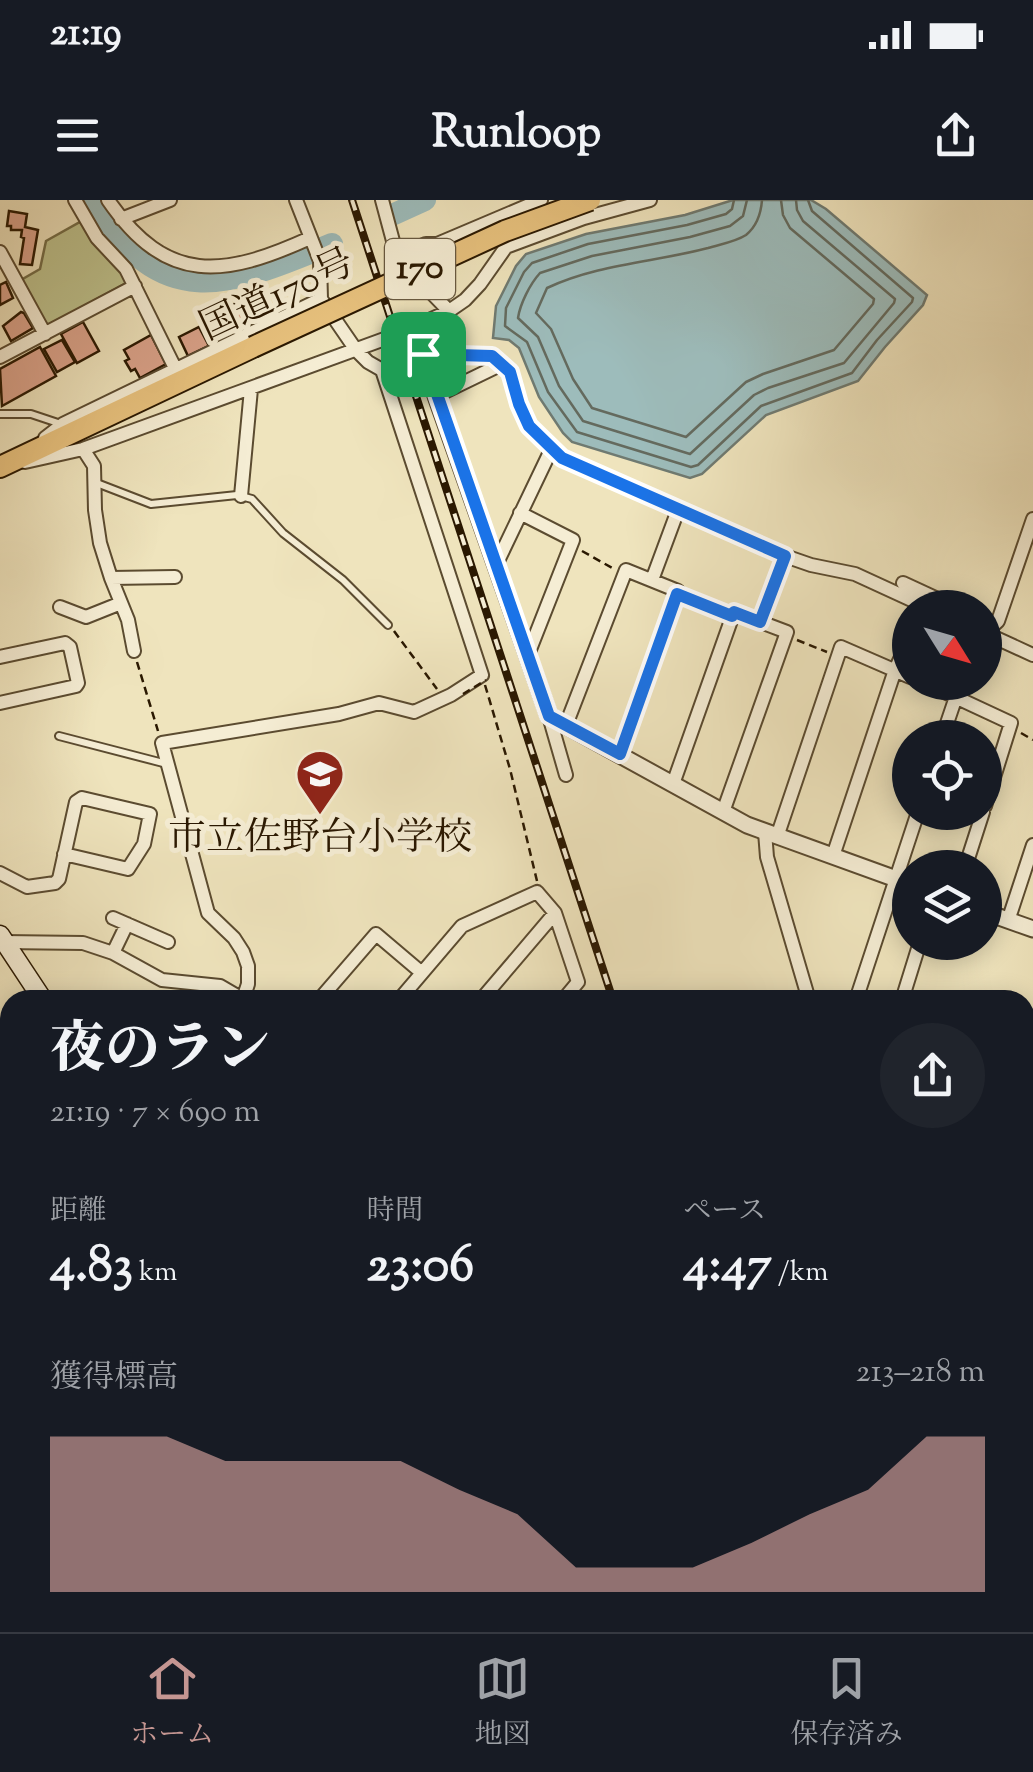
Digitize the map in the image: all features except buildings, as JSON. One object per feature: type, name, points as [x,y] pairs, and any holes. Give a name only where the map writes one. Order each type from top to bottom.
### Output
[{"type":"highway","name":"国道170号","points":[[8,464],[505,230],[590,200]]},
{"type":"main road","points":[[2,938],[36,990]]},
{"type":"street","points":[[75,200],[98,238],[126,269],[176,370]]},
{"type":"street","points":[[108,200],[136,236],[178,263],[206,268],[241,264],[274,255],[310,238]]},
{"type":"street","points":[[122,219],[170,200]]},
{"type":"street","points":[[246,990],[248,966],[244,952],[208,913],[162,743],[339,714],[379,703],[414,712],[484,678],[382,370],[356,350],[321,300],[320,261],[296,200]]},
{"type":"street","points":[[382,200],[393,241],[421,282],[449,311]]},
{"type":"street","points":[[402,254],[426,244],[437,244],[541,200]]},
{"type":"street","points":[[8,464],[84,449],[418,325],[465,300],[506,247],[584,218],[650,200]]},
{"type":"street","points":[[1,255],[44,334]]},
{"type":"street","points":[[0,358],[134,286]]},
{"type":"street","points":[[8,464],[62,424],[321,300]]},
{"type":"street","points":[[418,325],[436,396],[566,774]]},
{"type":"street","points":[[423,354],[492,356],[510,372],[529,426],[562,458],[785,556],[855,574],[892,591]]},
{"type":"street","points":[[436,396],[502,364]]},
{"type":"street","points":[[241,496],[251,389]]},
{"type":"street","points":[[84,449],[94,466],[100,543],[128,620],[134,651]]},
{"type":"street","points":[[496,565],[552,450]]},
{"type":"street","points":[[652,580],[678,510]]},
{"type":"street","points":[[520,514],[572,540],[527,657]]},
{"type":"street","points":[[1002,595],[1033,520]]},
{"type":"street","points":[[760,622],[785,556]]},
{"type":"street","points":[[566,724],[626,570],[678,591],[620,754]]},
{"type":"street","points":[[111,578],[175,577]]},
{"type":"street","points":[[904,583],[919,590]]},
{"type":"street","points":[[60,607],[86,617],[121,603]]},
{"type":"street","points":[[673,784],[734,612],[788,632],[723,812]]},
{"type":"street","points":[[1002,635],[1033,655]]},
{"type":"street","points":[[0,658],[65,643],[70,647],[78,683],[0,703]]},
{"type":"street","points":[[806,990],[767,858],[771,835],[841,647],[892,669]]},
{"type":"street","points":[[833,856],[892,679]]},
{"type":"street","points":[[963,700],[1011,724],[1002,752]]},
{"type":"street","points":[[549,716],[771,835],[892,878]]},
{"type":"street","points":[[0,874],[27,887],[54,883],[59,878],[64,854],[76,802],[82,798],[150,814],[144,844],[128,869],[64,854]]},
{"type":"street","points":[[1008,921],[1033,845]]},
{"type":"street","points":[[408,990],[462,926],[537,892],[555,913],[580,990]]},
{"type":"street","points":[[860,990],[892,910]]},
{"type":"street","points":[[490,990],[555,913]]},
{"type":"street","points":[[1002,919],[1033,930]]},
{"type":"street","points":[[113,953],[120,921],[168,942]]},
{"type":"street","points":[[328,990],[376,934],[422,973]]},
{"type":"street","points":[[2,938],[83,942],[113,953],[162,980],[227,990]]},
{"type":"street","points":[[905,990],[914,960]]},
{"type":"street","points":[[571,990],[578,982]]},
{"type":"lane","points":[[0,414],[31,414],[62,424]]},
{"type":"lane","points":[[94,482],[151,504],[213,496],[252,499],[283,533],[343,580],[388,625]]},
{"type":"lane","points":[[60,736],[168,764]]},
{"type":"path","points":[[571,544],[624,574]]},
{"type":"path","points":[[677,594],[732,616]]},
{"type":"path","points":[[388,625],[443,699]]},
{"type":"path","points":[[786,636],[838,656]]},
{"type":"path","points":[[134,651],[162,743]]},
{"type":"path","points":[[463,694],[484,678],[510,768],[537,892]]},
{"type":"green space","points":[[80,222],[113,260],[126,283],[49,325],[21,280],[40,269],[46,241]]},
{"type":"water","points":[[733,200],[811,200],[927,295],[923,305],[858,381],[766,415],[702,474],[690,478],[572,442],[539,397],[519,348],[509,340],[493,338],[496,306],[516,266],[526,254],[586,234],[685,215]]},
{"type":"waterway","points":[[92,200],[118,236],[144,261],[170,276],[198,281],[228,279],[259,272],[332,244]]},
{"type":"waterway","points":[[392,215],[425,200]]},
{"type":"railway","points":[[352,200],[610,990]]},
{"type":"place","name":"市立佐野台小学校","points":[[320,816]]},
{"type":"route","points":[[423,354],[492,356],[510,372],[529,426],[562,458],[785,556],[760,622],[734,612],[732,616],[677,594],[620,754],[549,716],[423,354]]}]
